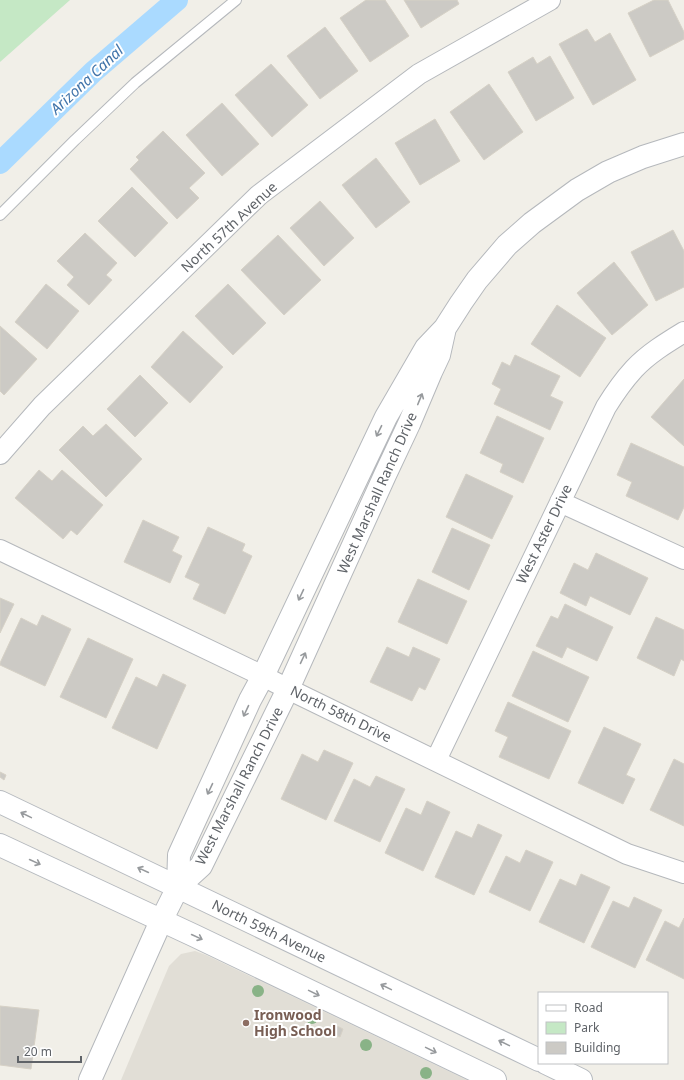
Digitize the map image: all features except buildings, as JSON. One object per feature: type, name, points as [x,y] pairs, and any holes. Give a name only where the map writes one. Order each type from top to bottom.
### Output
[{"type":"street","name":"North 57th Avenue","points":[[0,454],[42,406],[259,195],[418,74],[550,0]]},
{"type":"street","name":"West Marshall Ranch Drive","points":[[178,887],[179,855],[250,700],[263,676],[386,417],[426,348],[445,328],[477,280],[507,246],[532,223],[576,190],[608,172],[643,157],[684,144]]},
{"type":"street","name":"West Marshall Ranch Drive","points":[[178,887],[201,866],[288,689],[419,401],[439,355],[445,328]]},
{"type":"street","name":"West Aster Drive","points":[[436,760],[606,407],[634,368],[663,345],[684,332]]},
{"type":"street","points":[[560,502],[684,559]]},
{"type":"street","name":"North 58th Drive","points":[[0,550],[263,676],[627,854],[684,873]]},
{"type":"street","name":"North 59th Avenue","points":[[0,802],[538,1060]]},
{"type":"street","points":[[0,845],[495,1080]]},
{"type":"street","points":[[90,1080],[161,921],[178,887]]},
{"type":"street","points":[[548,1064],[581,1080]]},
{"type":"lane","points":[[0,215],[135,83],[236,0]]},
{"type":"shaded area","name":"Ironwood High School","points":[[195,951],[467,1080],[121,1080],[169,966],[181,954]]},
{"type":"green space","points":[[0,0],[70,0],[0,62]]},
{"type":"waterway","name":"Arizona Canal","points":[[0,163],[93,72],[177,0]]},
{"type":"place","name":"Ironwood High School","points":[[246,1023]]}]
